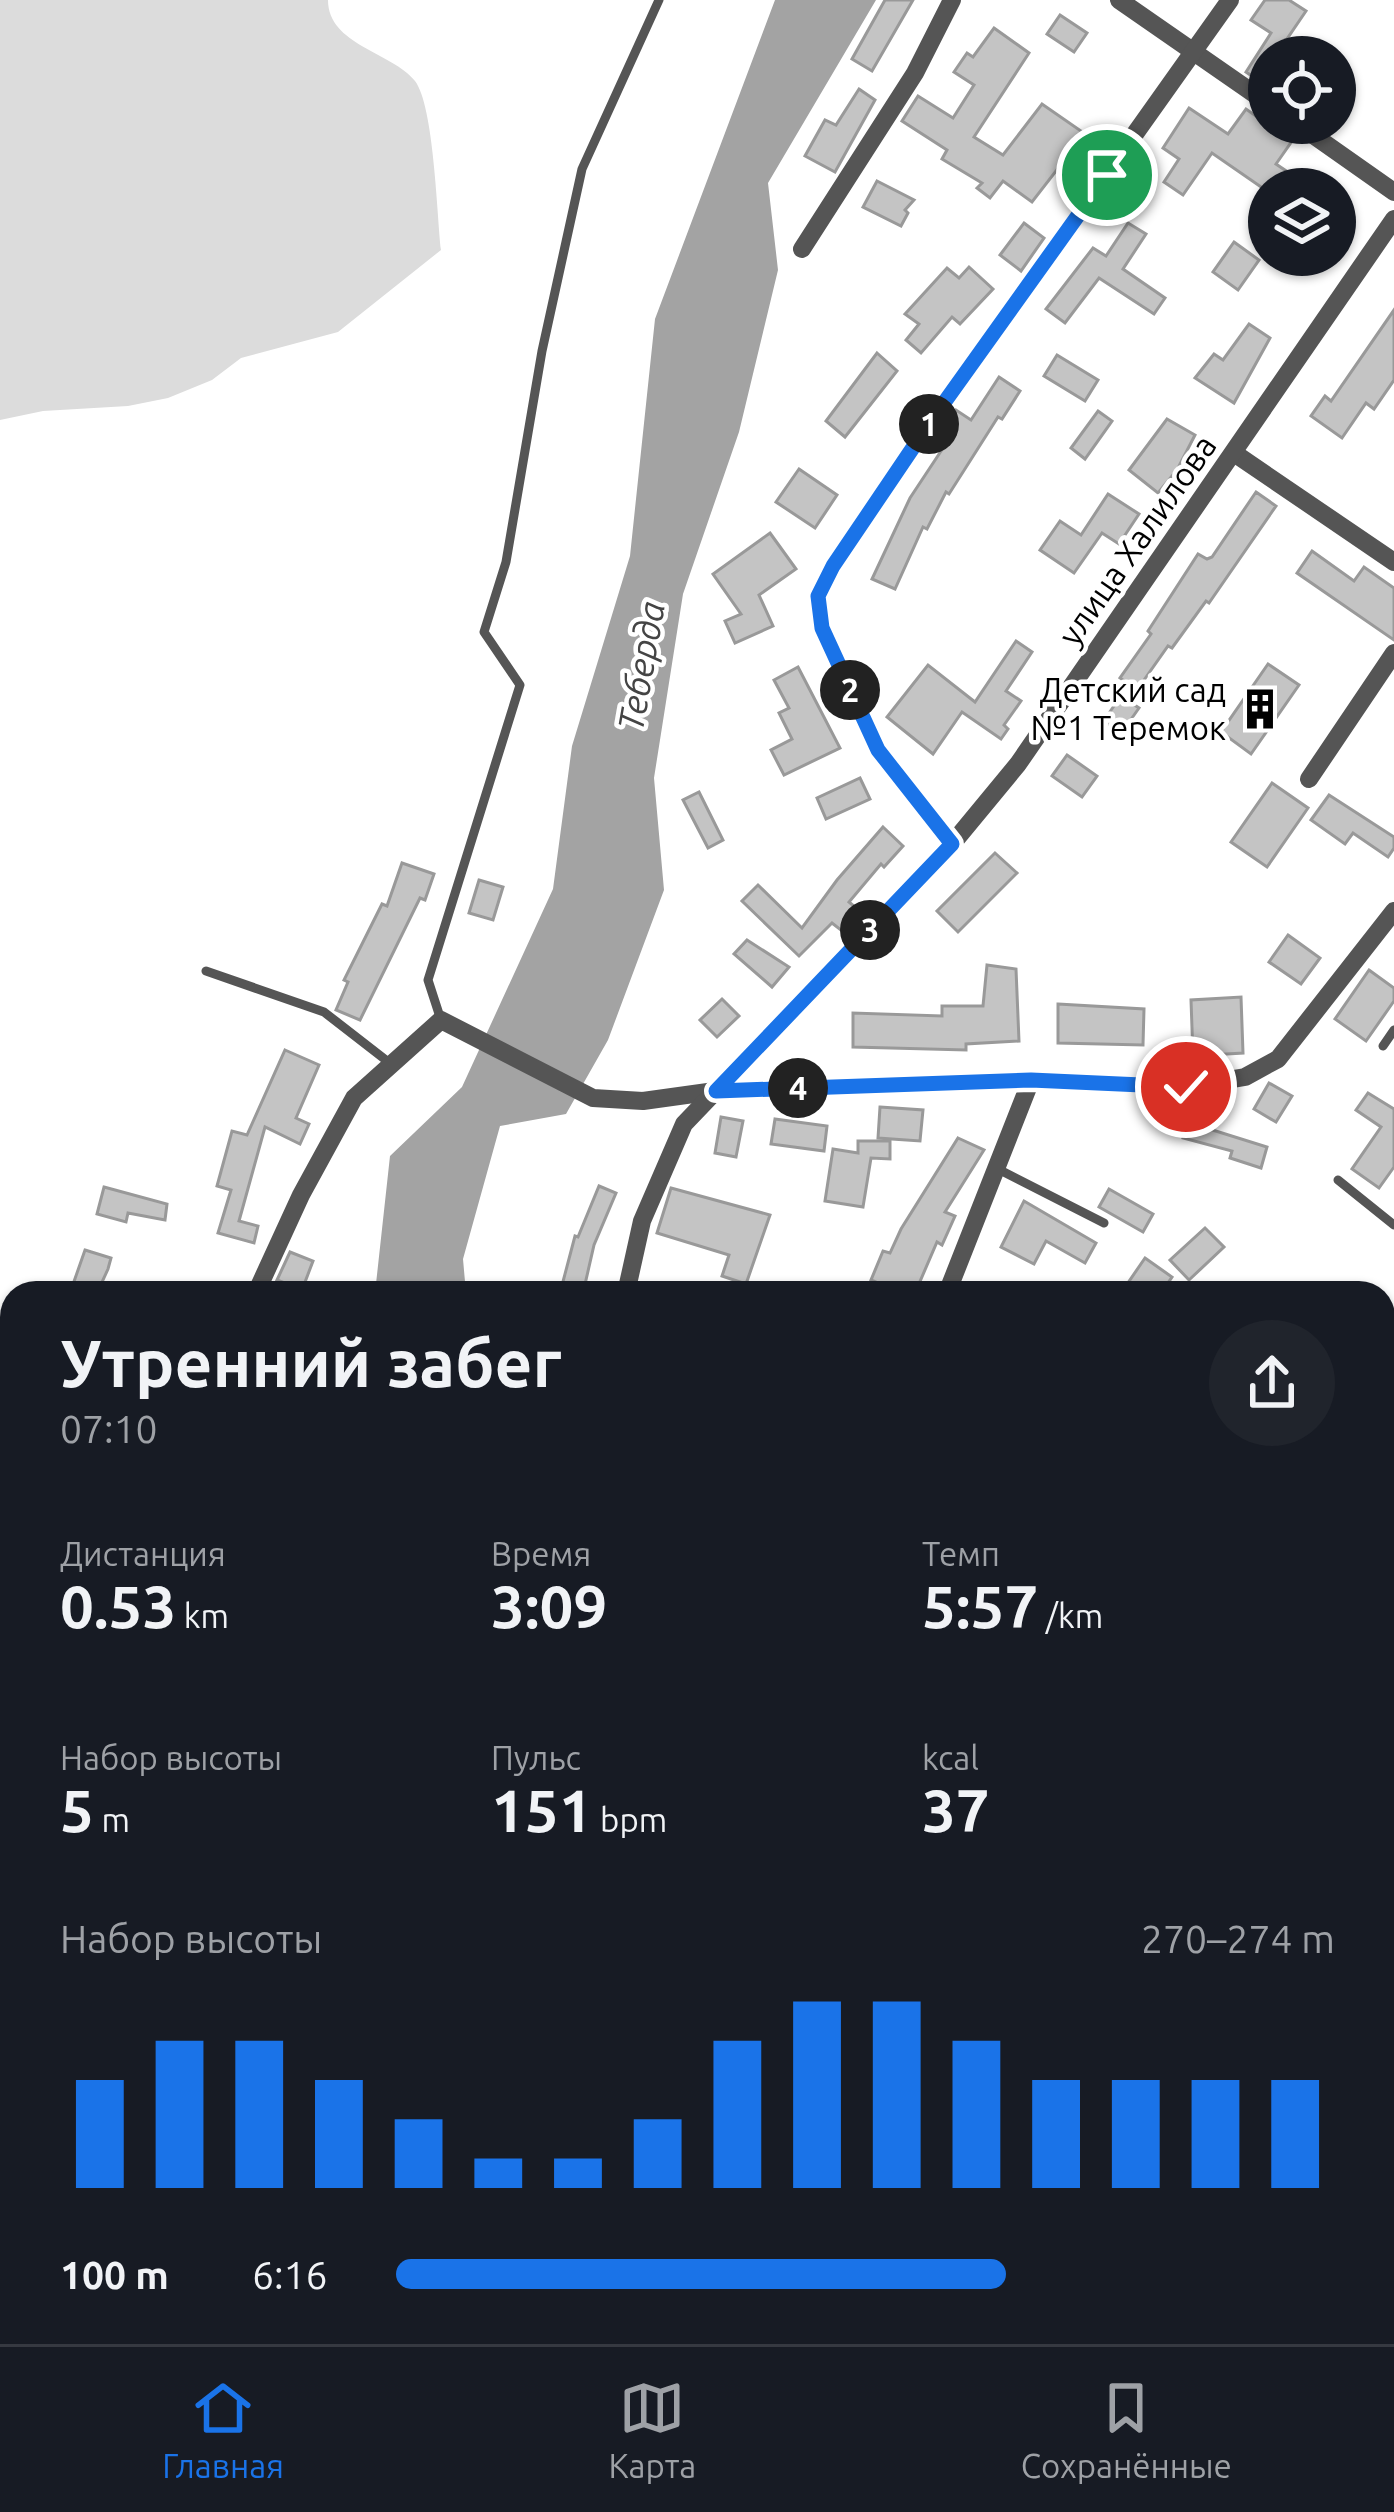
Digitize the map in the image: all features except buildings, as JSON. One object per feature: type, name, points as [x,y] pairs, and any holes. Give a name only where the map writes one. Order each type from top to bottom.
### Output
[{"type":"street","points":[[802,249],[915,73],[952,0]]},
{"type":"street","points":[[1119,0],[1248,89]]},
{"type":"street","points":[[952,844],[878,750],[822,628],[818,596],[833,566],[931,421],[1230,0]]},
{"type":"street","points":[[1326,144],[1394,192]]},
{"type":"street","name":"улица Халилова","points":[[629,1281],[642,1221],[684,1124],[952,844],[1018,764],[1394,219]]},
{"type":"street","points":[[1234,453],[1394,562]]},
{"type":"street","points":[[1309,779],[1394,653]]},
{"type":"street","points":[[262,1281],[354,1098],[440,1020],[593,1098],[643,1101],[716,1091],[1031,1080],[1186,1087],[1245,1077],[1278,1059],[1394,910]]},
{"type":"street","points":[[952,1281],[1031,1080]]},
{"type":"lane","points":[[440,1020],[428,980],[520,685],[484,632],[506,562],[547,328],[582,169],[659,0]]},
{"type":"lane","points":[[206,971],[324,1012],[391,1064]]},
{"type":"lane","points":[[1383,1046],[1394,1030]]},
{"type":"lane","points":[[996,1168],[1104,1223]]},
{"type":"lane","points":[[1338,1180],[1394,1226]]},
{"type":"shaded area","points":[[0,0],[328,0],[338,28],[405,71],[421,94],[431,136],[441,250],[338,332],[241,358],[212,380],[168,398],[0,420]]},
{"type":"water","name":"Теберда","points":[[775,0],[876,0],[768,183],[778,270],[739,432],[683,594],[654,778],[664,890],[608,1040],[566,1114],[500,1126],[463,1259],[465,1281],[376,1281],[390,1156],[462,1087],[553,889],[572,746],[630,556],[655,319]]},
{"type":"place","name":"Детский сад №1 Теремок","points":[[1260,709]]},
{"type":"route","points":[[1107,175],[931,421],[833,566],[818,596],[822,628],[878,750],[952,844],[716,1091],[1031,1080],[1186,1087]]}]
